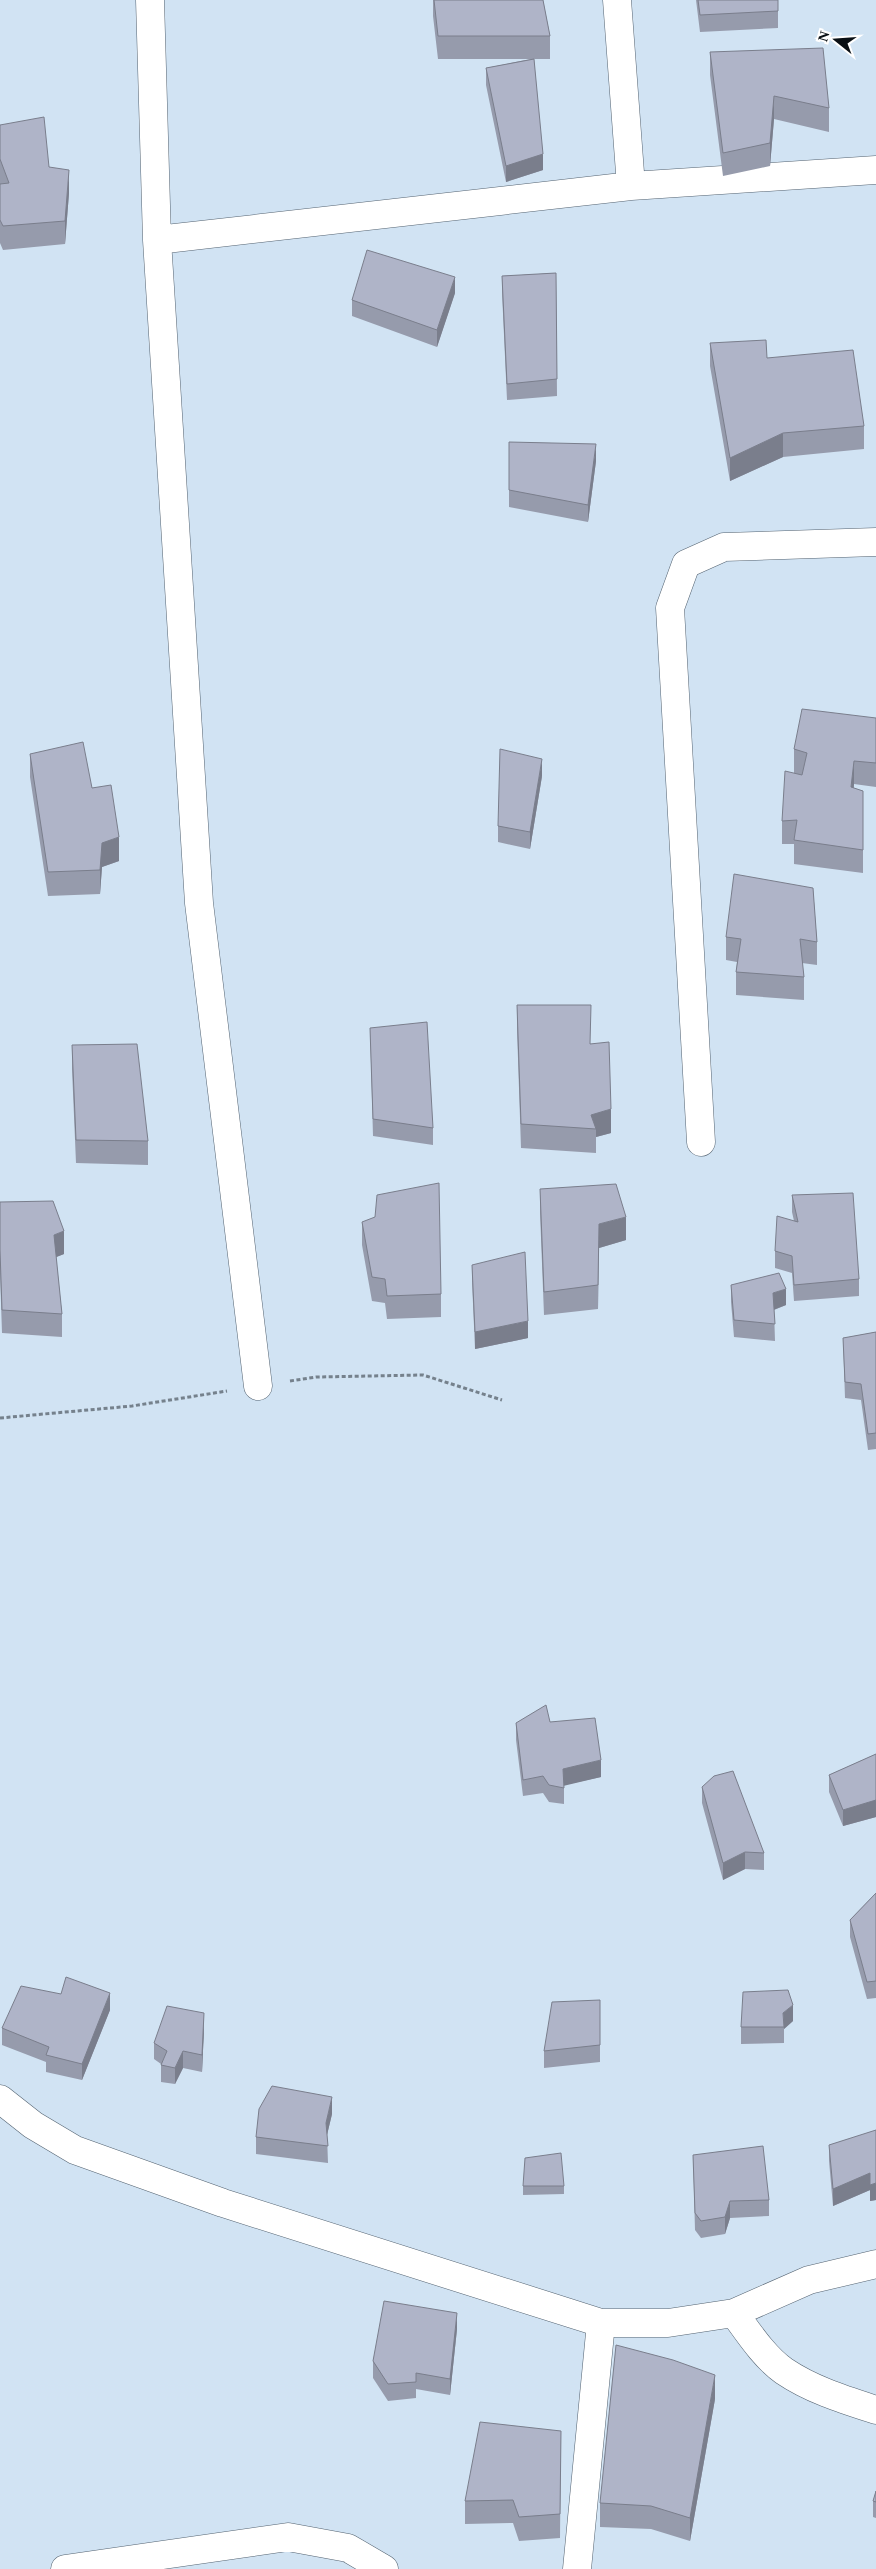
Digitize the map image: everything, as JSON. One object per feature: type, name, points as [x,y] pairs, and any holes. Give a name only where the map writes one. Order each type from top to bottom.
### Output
[{"type":"street","points":[[150,0],[157,240],[200,903],[258,1386]]},
{"type":"street","points":[[617,0],[631,186]]},
{"type":"street","points":[[157,240],[631,186],[876,170]]},
{"type":"street","points":[[701,1142],[670,608],[686,564],[724,547],[876,542]]},
{"type":"street","points":[[0,2099],[33,2125],[75,2150],[223,2203],[601,2323],[668,2323],[734,2313],[809,2280],[876,2264]]},
{"type":"street","points":[[734,2313],[757,2344],[783,2370],[827,2394],[876,2410]]},
{"type":"street","points":[[577,2569],[601,2323]]},
{"type":"street","points":[[65,2569],[288,2537],[348,2548],[384,2569]]},
{"type":"path","points":[[0,1418],[132,1406],[316,1377],[423,1375],[502,1400]]},
{"type":"building","points":[[434,0],[543,0],[550,36],[438,36]]},
{"type":"building","points":[[698,0],[778,0],[778,11],[700,15]]},
{"type":"building","points":[[823,48],[829,108],[774,96],[770,143],[723,153],[710,52]]},
{"type":"building","points":[[534,59],[543,154],[506,166],[486,68]]},
{"type":"building","points":[[44,117],[49,167],[69,170],[65,221],[3,226],[0,220],[0,184],[9,183],[0,159],[0,125]]},
{"type":"building","points":[[367,250],[455,277],[437,330],[352,300]]},
{"type":"building","points":[[556,273],[557,379],[507,384],[502,276]]},
{"type":"building","points":[[766,340],[767,358],[853,350],[864,426],[783,433],[730,458],[710,343]]},
{"type":"building","points":[[509,442],[596,444],[588,505],[509,490]]},
{"type":"building","points":[[802,709],[876,718],[876,763],[854,761],[851,787],[863,791],[863,850],[794,840],[797,820],[782,821],[785,771],[802,775],[807,753],[794,749]]},
{"type":"building","points":[[83,742],[92,788],[111,785],[119,837],[102,843],[100,870],[48,872],[30,754]]},
{"type":"building","points":[[500,749],[542,759],[530,832],[498,826]]},
{"type":"building","points":[[734,874],[813,888],[817,942],[800,939],[804,977],[736,972],[741,939],[726,937]]},
{"type":"building","points":[[517,1005],[591,1005],[590,1044],[609,1042],[611,1109],[591,1115],[596,1129],[521,1124]]},
{"type":"building","points":[[427,1022],[433,1128],[373,1119],[370,1028]]},
{"type":"building","points":[[137,1044],[148,1141],[76,1140],[72,1045]]},
{"type":"building","points":[[439,1183],[441,1294],[387,1296],[385,1279],[372,1277],[362,1222],[375,1217],[377,1195]]},
{"type":"building","points":[[616,1184],[626,1217],[599,1224],[598,1285],[544,1292],[540,1189]]},
{"type":"building","points":[[853,1193],[859,1279],[794,1285],[792,1256],[775,1251],[777,1216],[798,1222],[792,1195]]},
{"type":"building","points":[[53,1201],[64,1231],[54,1235],[62,1314],[2,1310],[0,1202]]},
{"type":"building","points":[[525,1252],[528,1321],[475,1332],[472,1265]]},
{"type":"building","points":[[779,1273],[786,1289],[773,1293],[775,1324],[734,1320],[731,1285]]},
{"type":"building","points":[[876,1332],[876,1433],[868,1434],[861,1384],[845,1382],[843,1338]]},
{"type":"building","points":[[546,1705],[550,1722],[595,1718],[601,1760],[563,1769],[564,1788],[549,1785],[543,1776],[523,1780],[516,1723]]},
{"type":"building","points":[[876,1754],[876,1800],[843,1810],[829,1775]]},
{"type":"building","points":[[733,1771],[764,1853],[745,1852],[723,1863],[702,1787],[714,1776]]},
{"type":"building","points":[[876,1893],[876,1981],[867,1982],[850,1920]]},
{"type":"building","points":[[66,1977],[110,1993],[82,2064],[46,2055],[49,2047],[2,2028],[21,1986],[61,1994]]},
{"type":"building","points":[[788,1990],[793,2005],[783,2013],[784,2027],[741,2027],[743,1992]]},
{"type":"building","points":[[600,2000],[600,2045],[544,2051],[552,2002]]},
{"type":"building","points":[[167,2006],[204,2013],[202,2055],[183,2051],[175,2068],[161,2065],[167,2051],[154,2043]]},
{"type":"building","points":[[272,2086],[332,2097],[326,2123],[328,2146],[256,2137],[259,2109]]},
{"type":"building","points":[[876,2130],[876,2183],[870,2185],[870,2173],[833,2189],[829,2145]]},
{"type":"building","points":[[763,2146],[769,2200],[730,2201],[725,2217],[701,2221],[695,2213],[693,2155]]},
{"type":"building","points":[[561,2153],[564,2186],[523,2186],[525,2158]]},
{"type":"building","points":[[384,2301],[457,2313],[450,2379],[416,2373],[416,2382],[388,2384],[373,2361]]},
{"type":"building","points":[[616,2345],[673,2360],[715,2375],[690,2518],[651,2506],[600,2503]]},
{"type":"building","points":[[480,2422],[561,2431],[560,2514],[519,2517],[513,2500],[465,2501]]},
{"type":"building","points":[[876,2491],[876,2502],[873,2501]]}]
